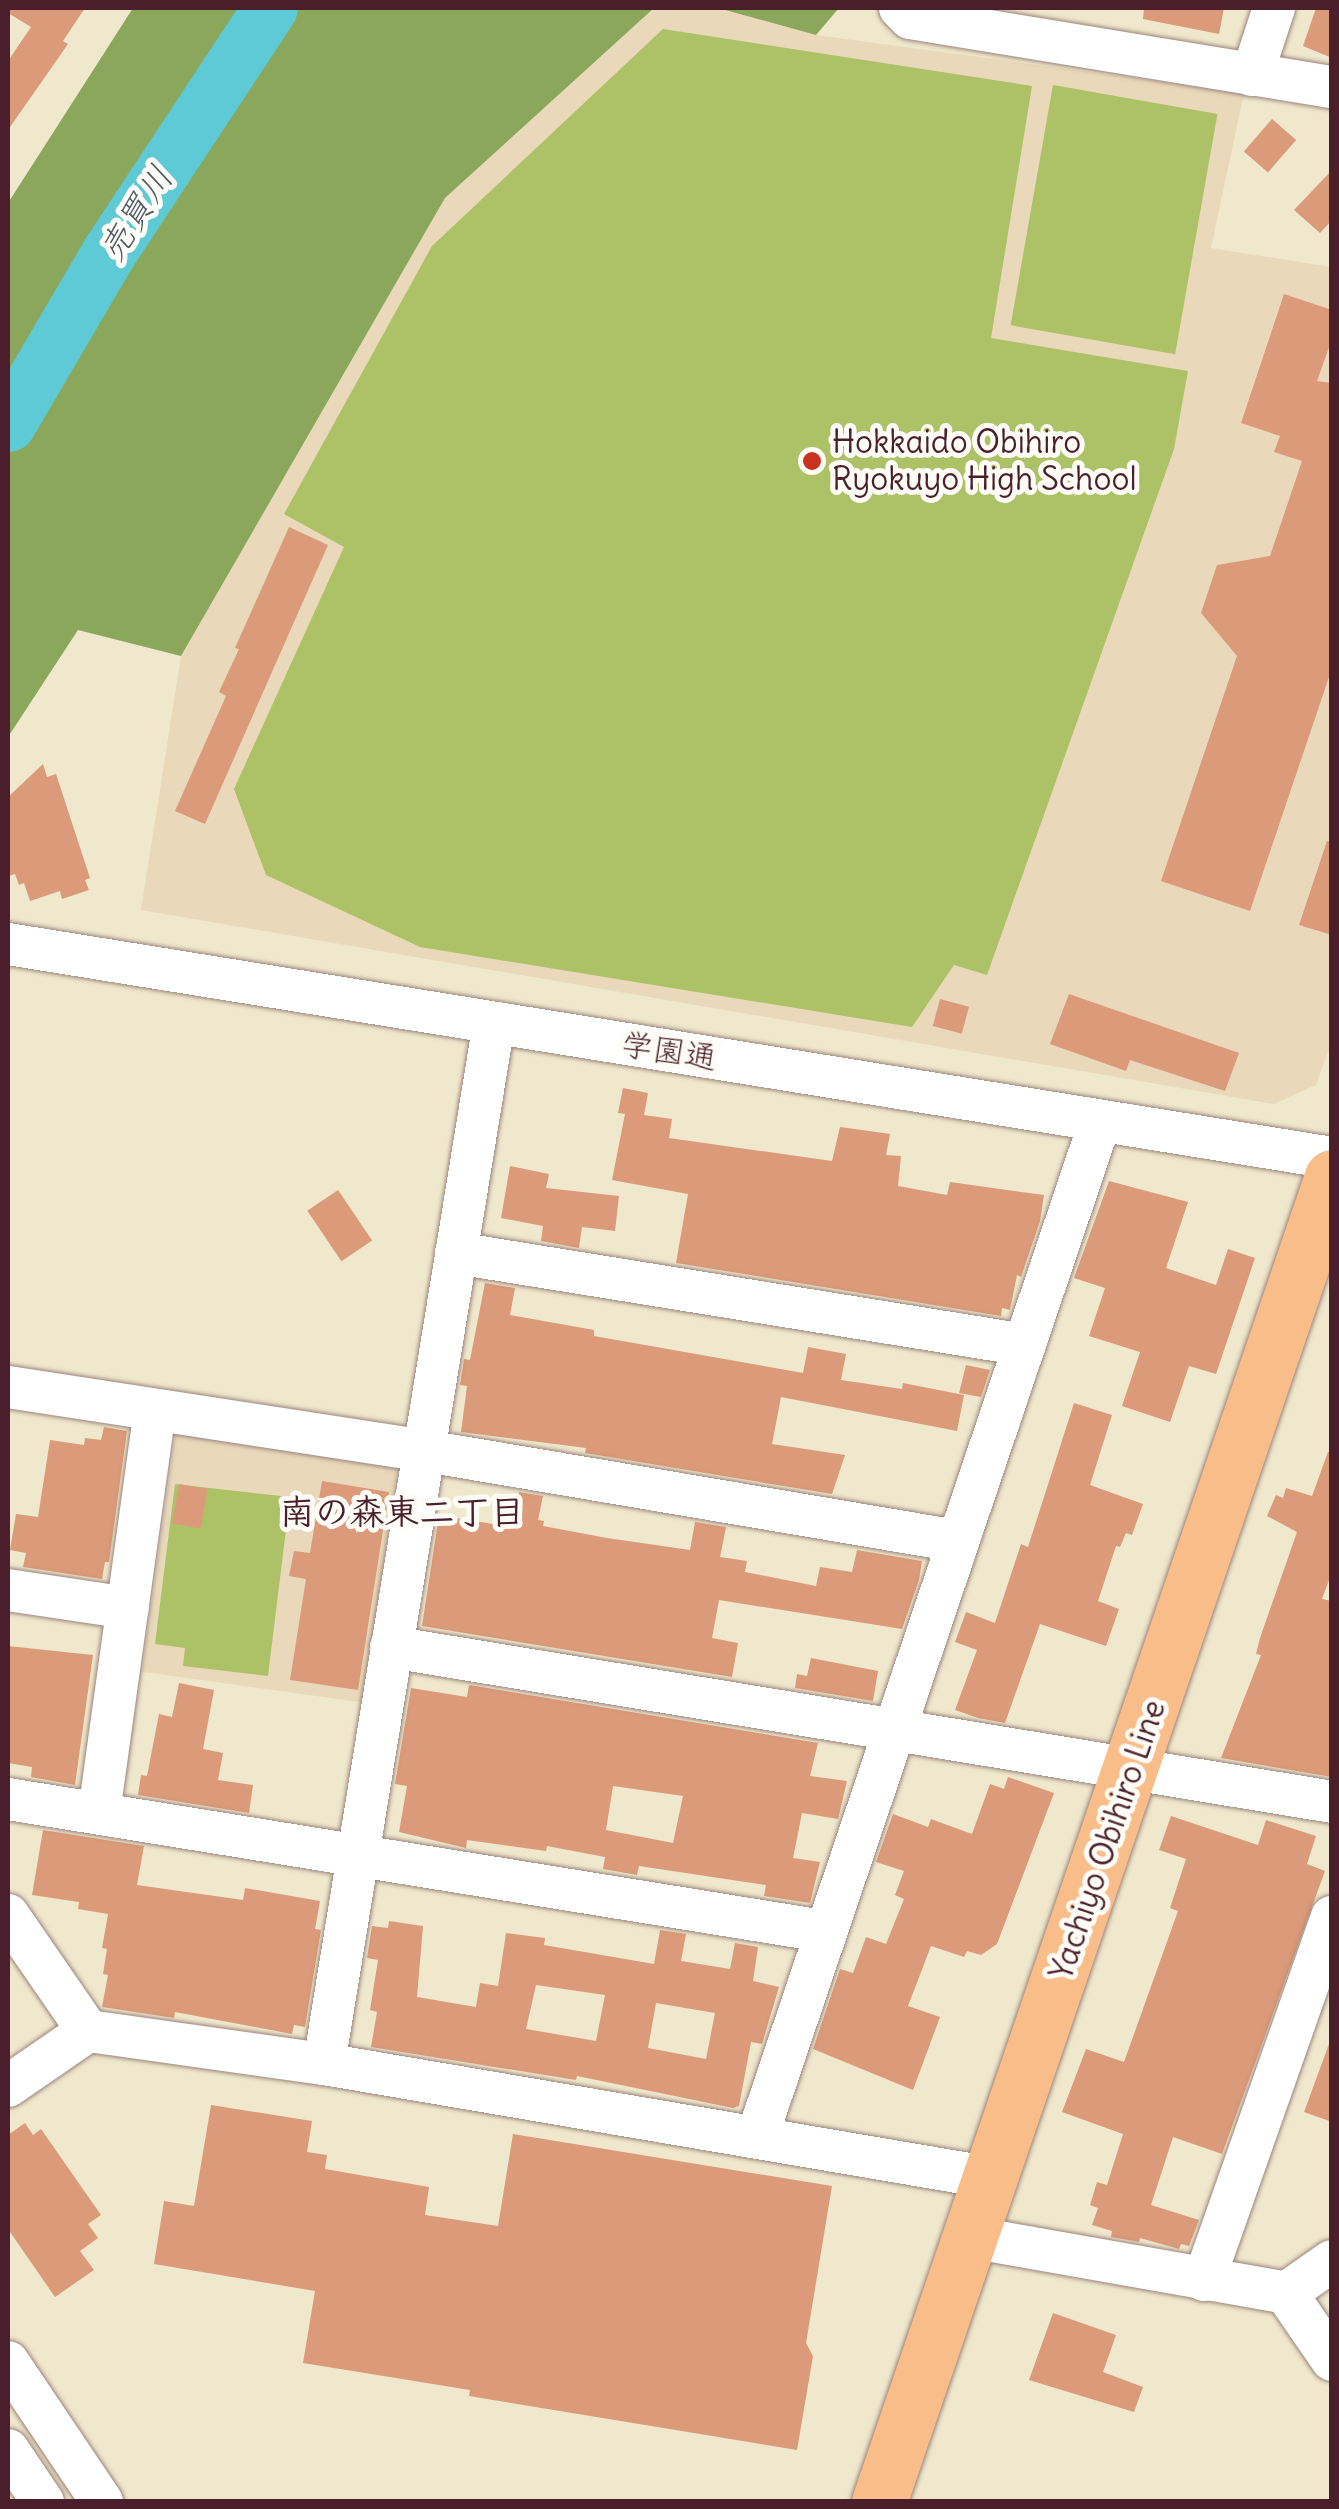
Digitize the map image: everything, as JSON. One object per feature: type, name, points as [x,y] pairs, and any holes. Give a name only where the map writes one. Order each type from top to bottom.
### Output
[{"type":"main road","name":"Yachiyo Obihiro Line","points":[[879,2502],[1134,1766],[1332,1177]]},
{"type":"street","points":[[900,8],[910,18],[1332,88]]},
{"type":"street","points":[[1252,75],[1274,8]]},
{"type":"street","name":"学園通","points":[[8,944],[1332,1158]]},
{"type":"street","points":[[324,2064],[494,1022]]},
{"type":"street","points":[[756,2137],[1100,1122]]},
{"type":"street","points":[[456,1253],[1025,1345]]},
{"type":"street","points":[[8,1387],[426,1450],[957,1541]]},
{"type":"street","points":[[100,1814],[155,1412]]},
{"type":"street","points":[[8,1590],[128,1608]]},
{"type":"street","points":[[391,1648],[893,1732],[1134,1766],[1332,1802]]},
{"type":"street","points":[[8,1799],[823,1931]]},
{"type":"street","points":[[8,1915],[88,2031]]},
{"type":"street","points":[[1204,2280],[1332,1917]]},
{"type":"street","points":[[8,2086],[88,2031],[324,2064],[992,2178]]},
{"type":"street","points":[[970,2237],[1286,2293],[1332,2260]]},
{"type":"street","points":[[1286,2293],[1332,2360]]},
{"type":"street","points":[[8,2362],[102,2502]]},
{"type":"street","points":[[8,2450],[43,2502]]},
{"type":"shaded area","name":"Hokkaido Obihiro Ryokuyo High School","points":[[654,8],[718,8],[816,35],[1244,93],[1211,248],[1331,267],[1332,1041],[1316,1085],[1274,1104],[141,910],[181,656],[445,198]]},
{"type":"shaded area","points":[[176,1431],[398,1462],[364,1703],[142,1672]]},
{"type":"green space","points":[[133,8],[654,8],[445,198],[181,656],[78,630],[8,737],[8,203]]},
{"type":"green space","points":[[718,8],[839,8],[816,35]]},
{"type":"green space","name":"Hokkaido Obihiro Ryokuyo High School","points":[[663,29],[1032,86],[991,338],[1188,371],[1174,449],[987,975],[954,965],[912,1027],[420,947],[266,875],[234,789],[344,547],[284,514],[432,246]]},
{"type":"green space","points":[[1053,85],[1217,114],[1175,354],[1011,325]]},
{"type":"green space","points":[[175,1484],[290,1497],[268,1676],[183,1666],[185,1648],[155,1644]]},
{"type":"building","points":[[8,8],[85,8],[63,41],[68,44],[8,130],[8,61],[31,27],[8,13]]},
{"type":"building","points":[[1144,8],[1224,8],[1219,34],[1143,19]]},
{"type":"building","points":[[1316,8],[1332,8],[1332,58],[1303,46]]},
{"type":"building","points":[[1272,119],[1296,140],[1268,172],[1244,151]]},
{"type":"building","points":[[1332,170],[1332,220],[1320,233],[1294,210]]},
{"type":"building","points":[[1284,294],[1332,310],[1332,339],[1317,381],[1332,383],[1332,668],[1250,911],[1161,881],[1237,656],[1201,613],[1217,565],[1270,556],[1302,461],[1274,452],[1280,436],[1241,423]]},
{"type":"building","points":[[289,527],[328,545],[205,824],[175,811],[226,696],[219,692],[239,649],[235,648]]},
{"type":"building","points":[[43,764],[47,777],[56,774],[90,878],[85,880],[89,890],[62,899],[60,891],[30,901],[24,883],[19,885],[15,874],[8,876],[8,797]]},
{"type":"building","points":[[1327,841],[1332,842],[1332,935],[1299,925]]},
{"type":"building","points":[[1069,994],[1239,1053],[1225,1091],[1130,1060],[1126,1071],[1050,1044]]},
{"type":"building","points":[[940,999],[969,1007],[962,1034],[933,1026]]},
{"type":"building","points":[[623,1088],[648,1093],[644,1115],[672,1119],[669,1138],[832,1161],[840,1127],[890,1134],[886,1155],[901,1156],[898,1186],[947,1195],[950,1182],[1044,1195],[1040,1221],[1021,1277],[1017,1275],[1010,1310],[1002,1308],[1001,1316],[676,1263],[688,1194],[612,1180],[625,1114],[618,1113]]},
{"type":"building","points":[[510,1166],[549,1174],[546,1188],[619,1196],[615,1231],[582,1227],[579,1248],[541,1241],[543,1226],[501,1218]]},
{"type":"building","points":[[1109,1181],[1188,1202],[1166,1268],[1216,1285],[1228,1249],[1255,1258],[1216,1374],[1189,1366],[1170,1422],[1122,1406],[1140,1352],[1089,1336],[1105,1288],[1074,1278]]},
{"type":"building","points":[[338,1190],[372,1241],[341,1261],[307,1211]]},
{"type":"building","points":[[485,1283],[515,1288],[510,1315],[594,1330],[594,1336],[803,1373],[808,1347],[846,1354],[841,1380],[902,1389],[903,1383],[964,1395],[957,1431],[781,1397],[772,1444],[845,1455],[832,1494],[585,1453],[586,1448],[461,1432],[467,1386],[460,1385],[464,1359],[470,1360]]},
{"type":"building","points":[[966,1365],[990,1370],[981,1397],[959,1393]]},
{"type":"building","points":[[1074,1403],[1112,1415],[1090,1485],[1143,1504],[1132,1535],[1126,1533],[1120,1547],[1116,1546],[1098,1601],[1119,1609],[1106,1646],[1040,1624],[1005,1723],[978,1718],[955,1710],[977,1650],[955,1642],[966,1612],[995,1623],[1021,1544],[1028,1547]]},
{"type":"building","points":[[104,1427],[127,1431],[109,1562],[105,1562],[102,1579],[23,1567],[26,1553],[10,1550],[16,1514],[38,1517],[50,1440],[84,1445],[85,1438],[101,1440]]},
{"type":"building","points":[[1328,1452],[1332,1453],[1332,1572],[1322,1599],[1332,1601],[1332,1777],[1221,1758],[1261,1655],[1256,1654],[1260,1638],[1297,1532],[1267,1516],[1276,1495],[1283,1498],[1286,1488],[1312,1496]]},
{"type":"building","points":[[322,1481],[389,1492],[358,1690],[290,1680],[306,1579],[289,1576],[294,1551],[310,1553]]},
{"type":"building","points":[[179,1484],[208,1489],[201,1528],[172,1523]]},
{"type":"building","points":[[519,1492],[543,1496],[538,1520],[544,1521],[543,1526],[607,1538],[690,1550],[695,1522],[726,1527],[720,1557],[747,1561],[745,1572],[816,1586],[820,1567],[852,1572],[857,1550],[922,1561],[919,1580],[902,1629],[719,1600],[712,1638],[738,1643],[732,1677],[422,1626],[439,1515],[511,1527]]},
{"type":"building","points":[[8,1646],[93,1655],[75,1785],[31,1777],[32,1767],[8,1763]]},
{"type":"building","points":[[811,1658],[878,1671],[873,1701],[795,1688],[797,1674],[807,1676]]},
{"type":"building","points":[[179,1683],[214,1690],[203,1749],[223,1753],[218,1780],[253,1785],[249,1813],[138,1795],[141,1775],[147,1776],[159,1714],[172,1717]]},
{"type":"building","points":[[469,1685],[818,1743],[810,1776],[847,1781],[838,1819],[802,1813],[793,1858],[820,1862],[810,1903],[764,1896],[766,1885],[639,1866],[637,1875],[603,1869],[605,1857],[547,1846],[546,1851],[467,1840],[466,1848],[399,1832],[407,1786],[395,1784],[411,1688],[467,1697]],"holes":[[[613,1786],[683,1796],[673,1843],[606,1830]]]},
{"type":"building","points":[[1008,1777],[1054,1793],[997,1944],[981,1955],[967,1951],[964,1957],[931,1946],[908,2006],[940,2017],[913,2090],[813,2049],[840,1969],[853,1973],[866,1937],[886,1944],[904,1899],[895,1895],[904,1871],[876,1862],[893,1814],[928,1827],[931,1819],[972,1834],[990,1784],[1004,1789]]},
{"type":"building","points":[[1171,1816],[1258,1845],[1266,1820],[1316,1836],[1307,1864],[1325,1871],[1222,2154],[1173,2137],[1151,2205],[1199,2220],[1189,2246],[1181,2244],[1179,2249],[1140,2238],[1139,2242],[1111,2237],[1112,2231],[1092,2225],[1098,2208],[1090,2205],[1097,2182],[1107,2185],[1123,2134],[1062,2112],[1086,2049],[1124,2062],[1178,1911],[1170,1908],[1186,1859],[1159,1850]]},
{"type":"building","points":[[43,1830],[144,1846],[137,1885],[243,1900],[245,1888],[320,1901],[315,1929],[321,1930],[305,2027],[294,2025],[292,2034],[175,2012],[174,2018],[102,2007],[108,1975],[103,1974],[107,1949],[102,1948],[108,1914],[78,1909],[79,1902],[32,1895]]},
{"type":"building","points":[[389,1921],[423,1926],[417,1997],[476,2007],[480,1983],[498,1986],[506,1933],[545,1938],[544,1945],[654,1964],[660,1930],[686,1934],[681,1961],[730,1969],[735,1943],[758,1947],[753,1981],[779,1987],[762,2044],[751,2042],[739,2106],[733,2108],[577,2076],[576,2080],[371,2047],[377,2012],[370,2010],[378,1960],[367,1958],[372,1926],[388,1928]],"holes":[[[536,1985],[605,1995],[596,2041],[526,2029]],[[656,2003],[715,2013],[706,2059],[648,2048]]]},
{"type":"building","points":[[1329,2044],[1332,2045],[1332,2122],[1304,2112]]},
{"type":"building","points":[[211,2105],[312,2121],[307,2152],[327,2155],[325,2169],[429,2187],[425,2215],[498,2226],[513,2134],[832,2186],[806,2343],[813,2356],[797,2450],[469,2396],[470,2390],[303,2363],[315,2291],[154,2264],[164,2201],[194,2206]]},
{"type":"building","points":[[25,2123],[33,2135],[41,2129],[101,2215],[88,2224],[98,2238],[80,2251],[94,2270],[55,2297],[8,2229],[8,2135]]},
{"type":"building","points":[[1053,2313],[1116,2335],[1103,2372],[1143,2387],[1134,2412],[1029,2380]]},
{"type":"waterway","name":"売買川","points":[[8,424],[109,252],[270,8]]},
{"type":"place","name":"Hokkaido Obihiro Ryokuyo High School","points":[[812,461]]},
{"type":"district","name":"南の森東二丁目","points":[[402,1511]]}]
